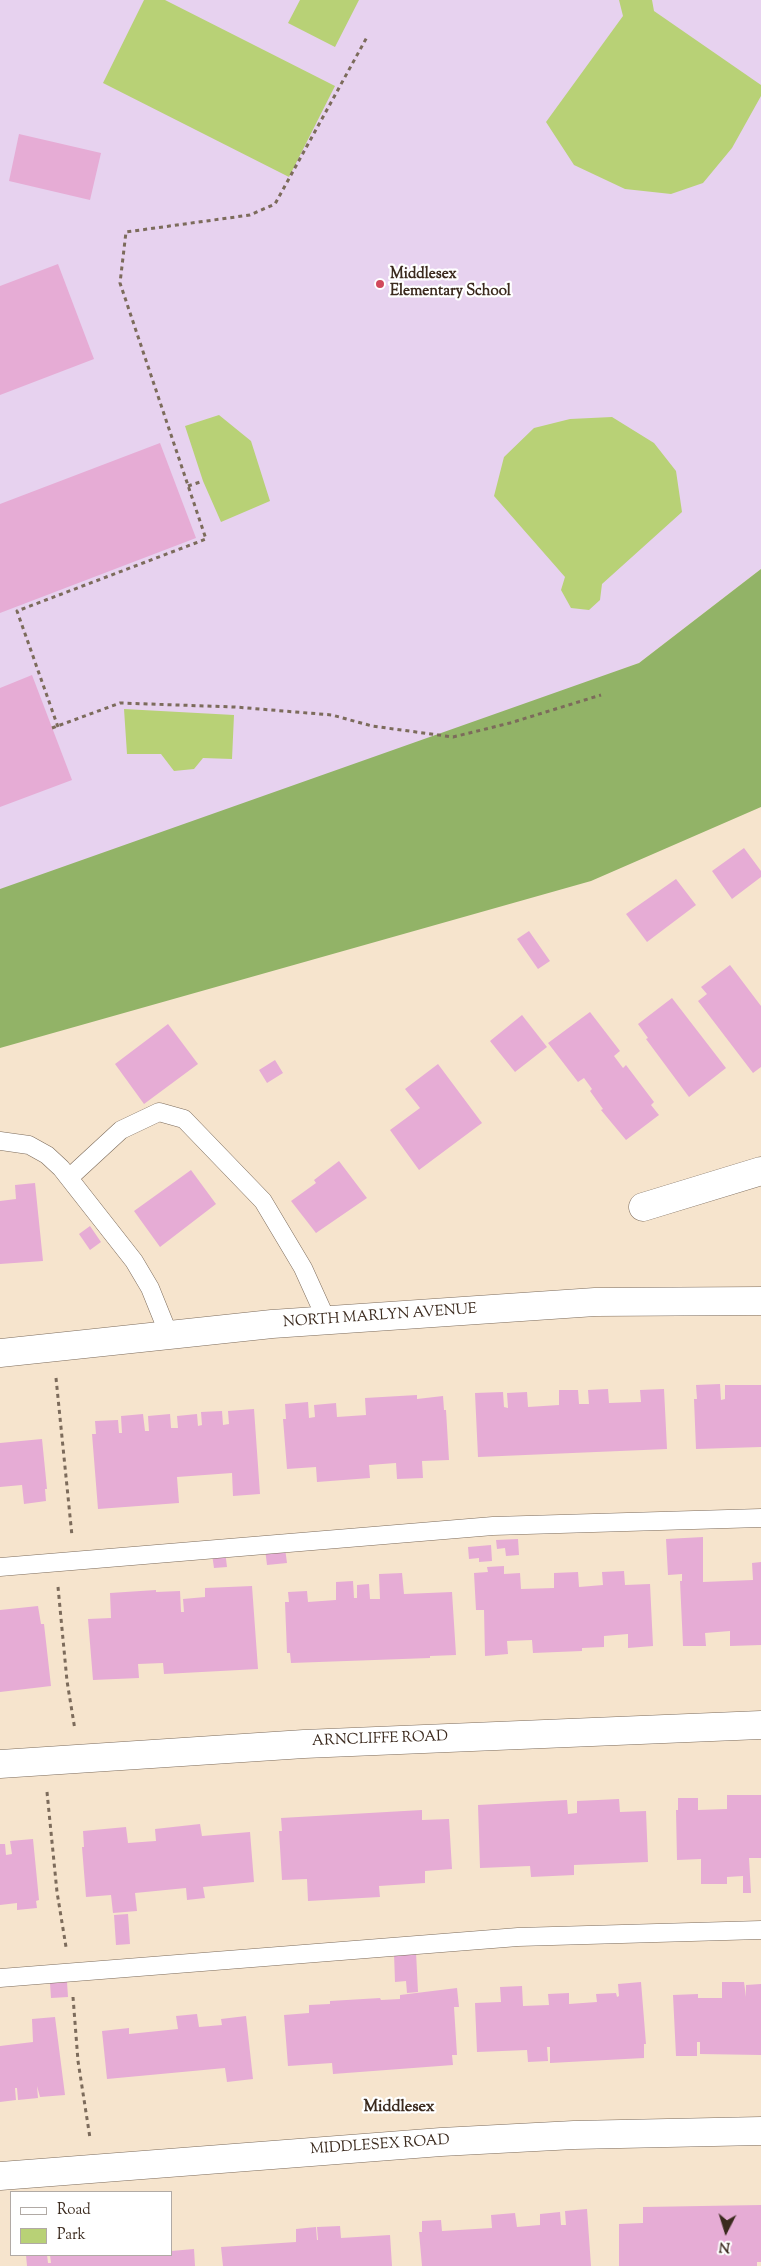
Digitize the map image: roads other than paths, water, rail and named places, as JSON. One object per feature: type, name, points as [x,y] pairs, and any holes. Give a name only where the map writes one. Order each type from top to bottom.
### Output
[{"type":"street","points":[[642,1207],[761,1171]]},
{"type":"street","name":"NORTH MARLYN AVENUE","points":[[0,1353],[327,1320],[595,1302],[761,1300]]},
{"type":"street","name":"ARNCLIFFE ROAD","points":[[0,1764],[304,1744],[761,1725]]},
{"type":"street","name":"MIDDLESEX ROAD","points":[[0,2176],[441,2142],[574,2135],[761,2130]]},
{"type":"lane","points":[[69,1178],[121,1130],[159,1112],[184,1119],[263,1201],[303,1268],[327,1320]]},
{"type":"lane","points":[[0,1141],[13,1141],[29,1145],[47,1155],[69,1178],[134,1261],[150,1288],[168,1335]]},
{"type":"lane","points":[[0,1566],[493,1526],[761,1518]]},
{"type":"lane","points":[[0,1978],[518,1938],[761,1930]]},
{"type":"place","name":"Middlesex Elementary School","points":[[380,284]]},
{"type":"district","name":"Middlesex","points":[[399,2108]]}]
